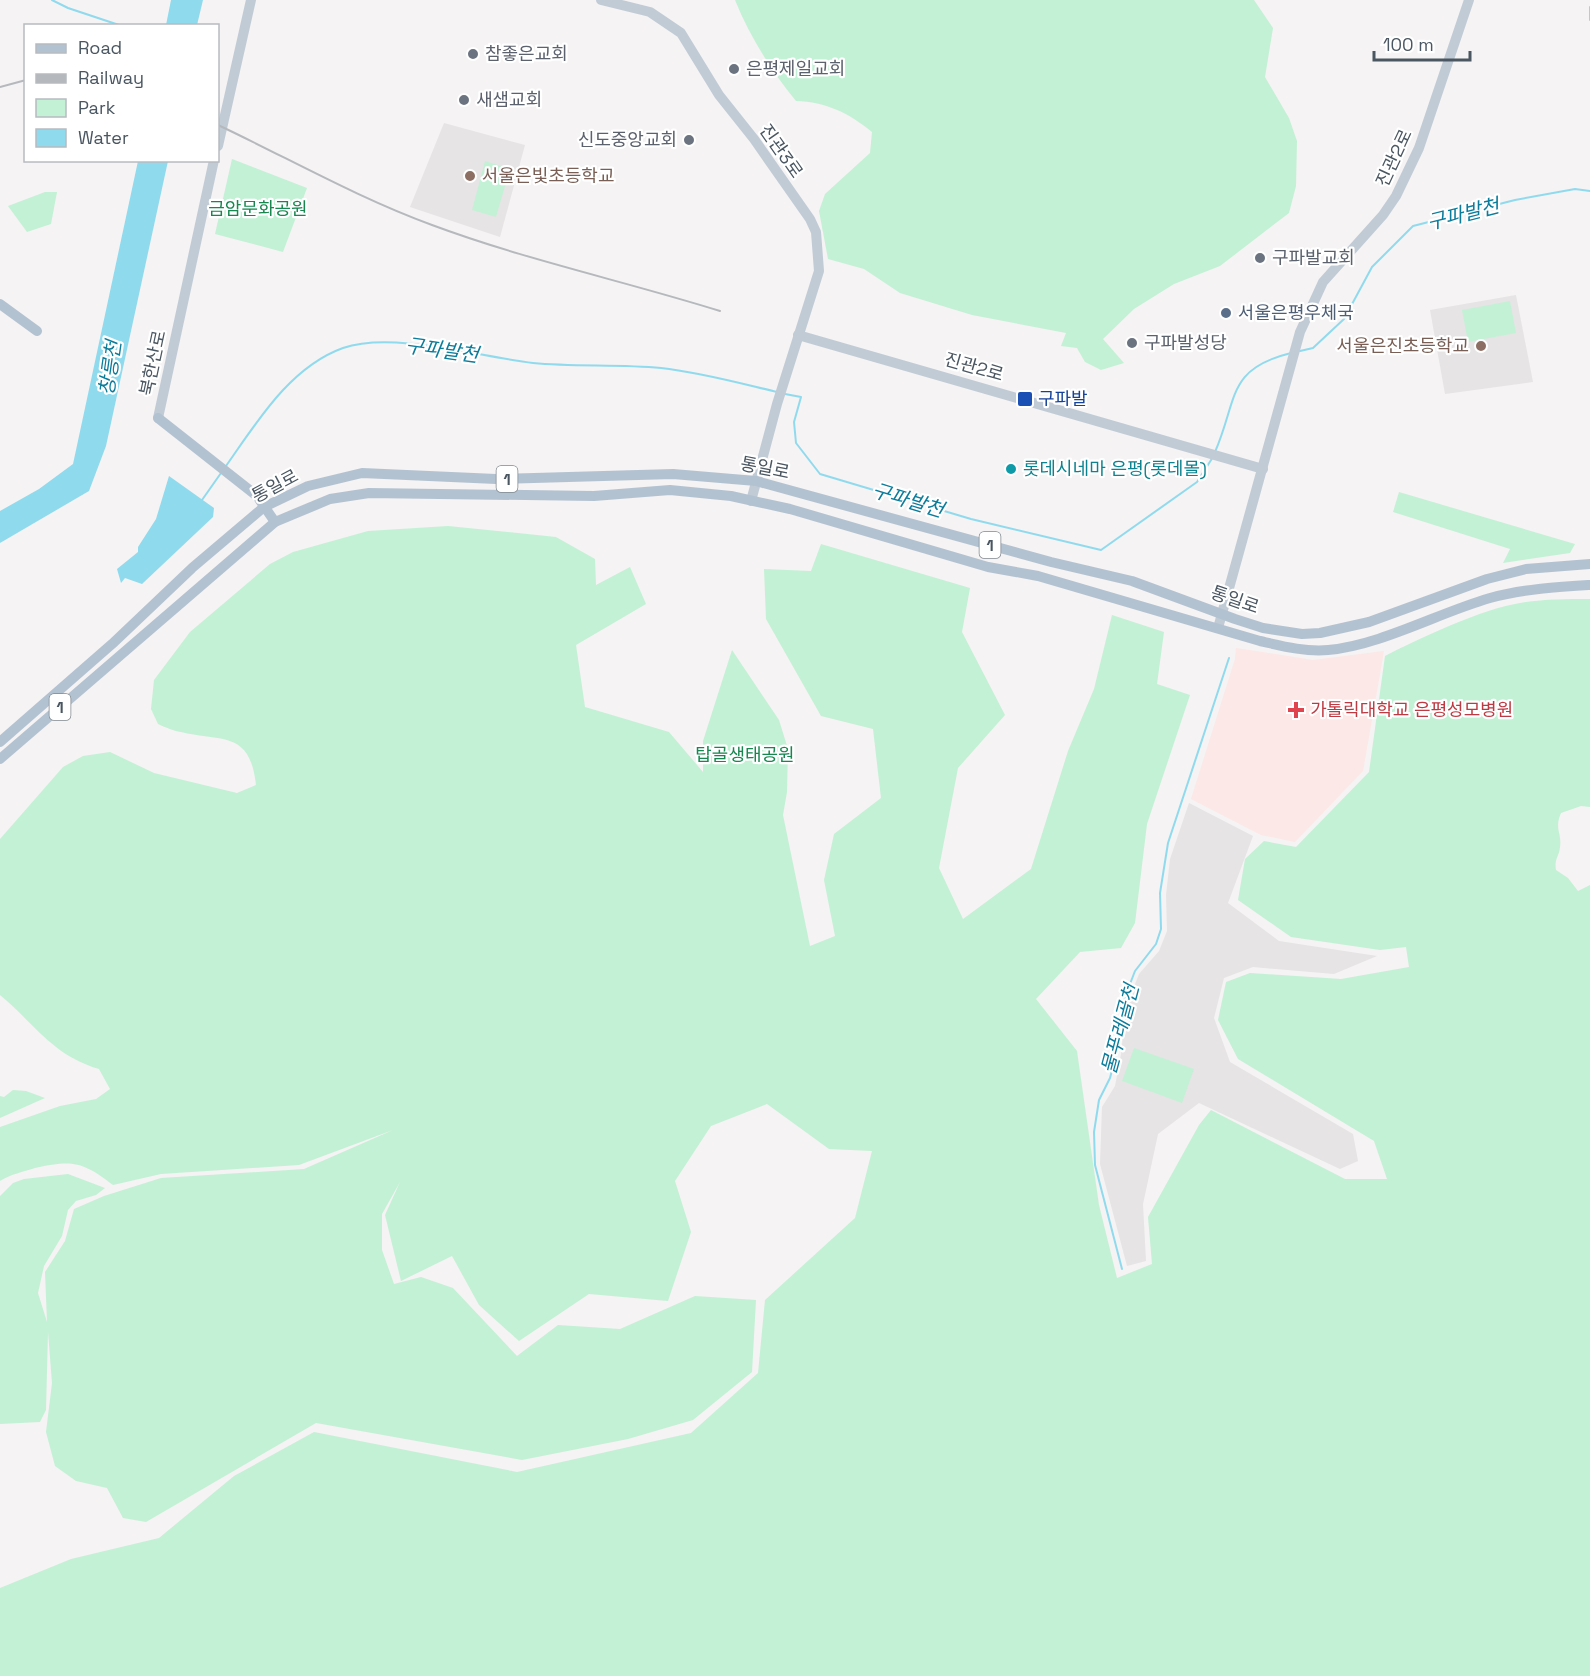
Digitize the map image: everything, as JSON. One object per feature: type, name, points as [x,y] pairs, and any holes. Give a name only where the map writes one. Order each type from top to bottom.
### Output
[{"type":"main road","points":[[0,304],[37,331]]},
{"type":"main road","name":"북한산로","points":[[158,418],[257,496],[275,522]]},
{"type":"main road","name":"통일로","points":[[0,742],[106,650],[192,568],[264,507],[308,486],[362,473],[496,479],[673,474],[756,481],[1051,562],[1132,581],[1263,628],[1302,634],[1320,633],[1369,622],[1487,579],[1526,569],[1590,564]]},
{"type":"main road","name":"통일로","points":[[0,759],[275,522],[330,499],[369,493],[594,496],[670,490],[730,496],[790,509],[988,567],[1038,576],[1260,642],[1296,649],[1329,650],[1372,639],[1491,598],[1533,590],[1590,585]]},
{"type":"street","points":[[219,142],[251,0]]},
{"type":"street","name":"진관3로","points":[[601,0],[650,12],[681,33],[719,95],[754,139],[810,219],[816,232],[819,271],[777,404],[756,481]]},
{"type":"street","name":"진관2로","points":[[798,335],[1263,470],[1297,341],[1323,282],[1383,215],[1395,196],[1419,148],[1469,0]]},
{"type":"street","name":"북한산로","points":[[158,418],[214,162]]},
{"type":"street","points":[[1218,628],[1263,470]]},
{"type":"street","points":[[751,501],[756,481]]},
{"type":"shaded area","name":"서울은빛초등학교","points":[[444,123],[525,145],[500,237],[410,207]]},
{"type":"shaded area","name":"서울은진초등학교","points":[[1516,295],[1533,382],[1445,394],[1430,310]]},
{"type":"shaded area","name":"가톨릭대학교 은평성모병원","points":[[1236,648],[1313,660],[1384,651],[1363,771],[1295,842],[1261,835],[1191,799],[1235,659]]},
{"type":"shaded area","points":[[1189,803],[1253,836],[1228,903],[1279,941],[1377,956],[1334,974],[1253,967],[1224,978],[1214,1018],[1230,1062],[1353,1134],[1358,1161],[1340,1169],[1199,1103],[1158,1134],[1143,1204],[1146,1261],[1127,1266],[1100,1164],[1102,1107],[1115,1086],[1126,1007],[1139,974],[1159,951],[1167,931],[1166,895],[1170,859]]},
{"type":"green space","points":[[735,0],[1254,0],[1273,28],[1265,77],[1289,118],[1297,141],[1296,186],[1289,213],[1220,266],[1174,284],[1134,309],[1103,339],[1124,363],[1101,370],[1085,362],[1077,348],[1061,346],[1066,333],[972,315],[900,293],[864,269],[828,259],[819,211],[825,194],[870,153],[872,132],[855,119],[837,110],[796,101],[762,53]]},
{"type":"green space","name":"금암문화공원","points":[[232,159],[307,188],[283,252],[215,234]]},
{"type":"green space","points":[[485,161],[510,169],[496,217],[472,210]]},
{"type":"green space","points":[[45,192],[57,192],[51,224],[27,232],[8,206]]},
{"type":"green space","points":[[1510,301],[1516,333],[1468,342],[1462,310]]},
{"type":"green space","points":[[1399,492],[1575,544],[1570,553],[1503,563],[1510,549],[1393,512]]},
{"type":"green space","name":"탑골생태공원","points":[[448,526],[556,537],[595,559],[596,585],[630,567],[646,604],[576,645],[585,707],[669,732],[703,772],[703,741],[732,650],[779,720],[788,749],[787,792],[783,815],[810,946],[835,936],[824,880],[834,834],[881,798],[873,729],[821,716],[766,619],[764,569],[811,571],[821,544],[970,588],[962,632],[1005,715],[958,768],[939,868],[963,919],[1031,869],[1068,751],[1094,689],[1112,615],[1164,632],[1157,684],[1190,695],[1147,824],[1135,923],[1121,948],[1080,952],[1036,999],[1077,1051],[1099,1205],[1117,1278],[1152,1264],[1148,1217],[1199,1125],[1211,1110],[1345,1179],[1387,1179],[1374,1141],[1238,1059],[1218,1020],[1226,982],[1250,973],[1341,979],[1409,967],[1406,947],[1380,950],[1291,937],[1238,900],[1245,859],[1264,841],[1296,847],[1369,772],[1385,656],[1451,625],[1505,606],[1537,601],[1590,599],[1590,807],[1581,806],[1561,813],[1558,823],[1560,847],[1556,870],[1568,878],[1578,891],[1590,885],[1590,1676],[0,1676],[0,1588],[71,1559],[159,1538],[234,1476],[314,1432],[517,1472],[691,1433],[758,1373],[765,1300],[855,1218],[872,1151],[829,1149],[767,1104],[711,1126],[675,1181],[691,1232],[668,1301],[589,1294],[519,1341],[479,1305],[452,1256],[401,1281],[385,1215],[400,1182],[382,1214],[382,1250],[394,1284],[421,1277],[453,1288],[517,1356],[558,1325],[620,1329],[695,1296],[756,1300],[752,1372],[693,1420],[628,1439],[522,1460],[316,1423],[146,1522],[123,1518],[107,1488],[76,1481],[55,1466],[46,1432],[52,1383],[48,1332],[46,1410],[40,1422],[0,1424],[0,1196],[13,1183],[24,1179],[68,1174],[105,1188],[96,1195],[76,1201],[68,1210],[62,1236],[44,1266],[38,1293],[47,1322],[45,1272],[65,1241],[74,1209],[104,1196],[161,1178],[304,1169],[393,1130],[299,1165],[161,1174],[113,1185],[84,1167],[76,1164],[58,1164],[35,1168],[0,1181],[0,1127],[60,1106],[96,1099],[110,1089],[99,1069],[69,1056],[45,1038],[0,995],[0,839],[63,767],[83,756],[110,752],[154,773],[237,793],[256,785],[248,755],[232,742],[169,729],[158,724],[151,709],[154,680],[190,632],[270,564],[293,552],[368,531]]},
{"type":"green space","points":[[1134,1048],[1194,1069],[1182,1103],[1122,1081]]},
{"type":"green space","points":[[13,1090],[26,1091],[45,1098],[0,1118],[0,1096],[4,1097]]},
{"type":"water","points":[[171,0],[203,0],[197,24],[166,24]]},
{"type":"water","name":"창릉천","points":[[138,162],[168,162],[106,446],[89,491],[0,543],[0,511],[39,489],[73,464]]},
{"type":"water","points":[[169,476],[214,508],[213,517],[142,584],[125,578],[121,583],[117,569],[138,552],[138,547],[156,519]]},
{"type":"waterway","points":[[52,0],[68,8],[116,24]]},
{"type":"waterway","name":"구파발천","points":[[1590,7],[1590,20]]},
{"type":"waterway","name":"구파발천","points":[[1300,351],[1313,348],[1344,319],[1372,267],[1413,226],[1515,200],[1575,189],[1590,191]]},
{"type":"waterway","name":"구파발천","points":[[226,466],[263,414],[291,382],[324,357],[343,348],[363,344],[386,342],[411,344],[533,363],[661,368],[704,375],[777,392]]},
{"type":"waterway","name":"구파발천","points":[[1215,452],[1237,389],[1244,377],[1270,360],[1291,353]]},
{"type":"waterway","name":"구파발천","points":[[785,394],[801,397],[794,422],[796,443],[820,474],[971,519],[1101,550],[1197,482],[1213,457]]},
{"type":"waterway","name":"구파발천","points":[[202,500],[221,473]]},
{"type":"waterway","name":"물푸레골천","points":[[1122,1269],[1095,1165],[1094,1132],[1099,1100],[1110,1078],[1116,1055],[1123,1002],[1135,971],[1156,944],[1161,929],[1160,893],[1168,843],[1229,658]]},
{"type":"railway","points":[[0,87],[24,81]]},
{"type":"railway","points":[[219,125],[350,190],[467,238],[720,311]]},
{"type":"place","name":"참좋은교회","points":[[473,54]]},
{"type":"place","name":"은평제일교회","points":[[734,69]]},
{"type":"place","name":"새샘교회","points":[[464,100]]},
{"type":"place","name":"신도중앙교회","points":[[689,140]]},
{"type":"place","name":"서울은빛초등학교","points":[[470,176]]},
{"type":"place","name":"구파발교회","points":[[1260,258]]},
{"type":"place","name":"서울은평우체국","points":[[1226,313]]},
{"type":"place","name":"구파발성당","points":[[1132,343]]},
{"type":"place","name":"서울은진초등학교","points":[[1481,346]]},
{"type":"place","name":"구파발","points":[[1025,399]]},
{"type":"place","name":"롯데시네마 은평(롯데몰)","points":[[1011,469]]},
{"type":"place","name":"가톨릭대학교 은평성모병원","points":[[1296,710]]}]
